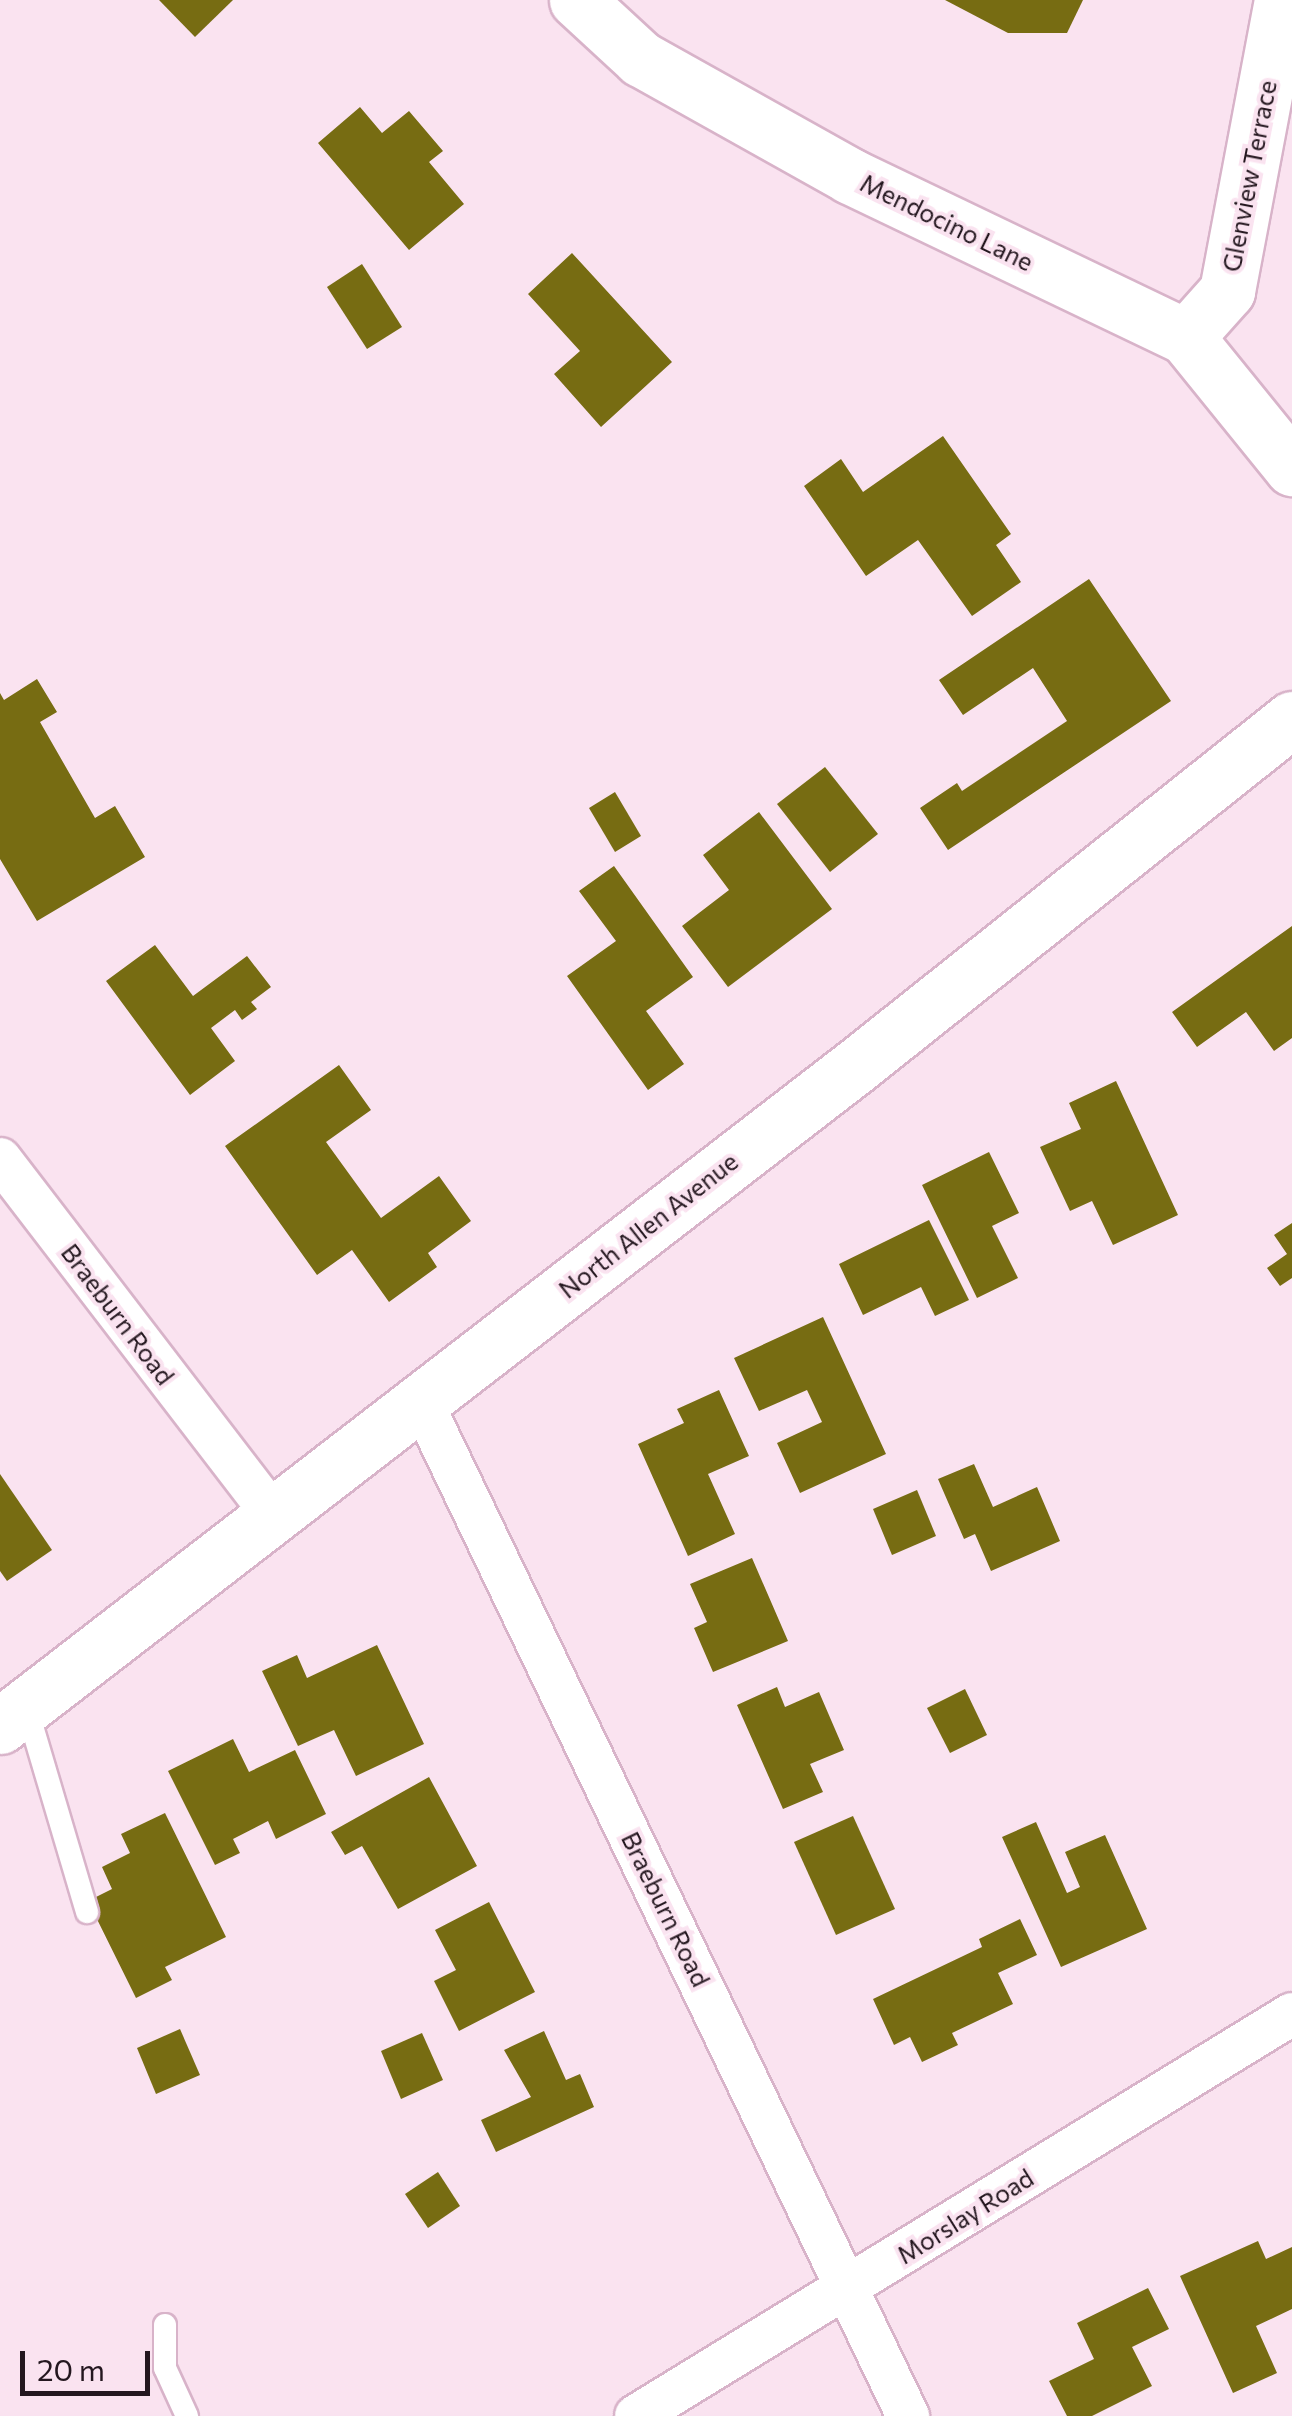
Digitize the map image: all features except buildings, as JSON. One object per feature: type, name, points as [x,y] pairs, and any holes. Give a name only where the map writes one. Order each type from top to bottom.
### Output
[{"type":"street","name":"Mendocino Lane","points":[[577,0],[641,59],[850,176],[1186,336],[1292,468]]},
{"type":"street","name":"Glenview Terrace","points":[[1186,336],[1227,290],[1282,0]]},
{"type":"street","name":"North Allen Avenue","points":[[13,1716],[422,1403],[1292,718]]},
{"type":"street","name":"Braeburn Road","points":[[0,1159],[274,1516]]},
{"type":"street","name":"Braeburn Road","points":[[422,1403],[908,2416]]},
{"type":"street","name":"Morslay Road","points":[[636,2416],[1292,2014]]},
{"type":"lane","points":[[13,1716],[87,1912]]},
{"type":"lane","points":[[165,2326],[165,2368],[186,2416]]}]
